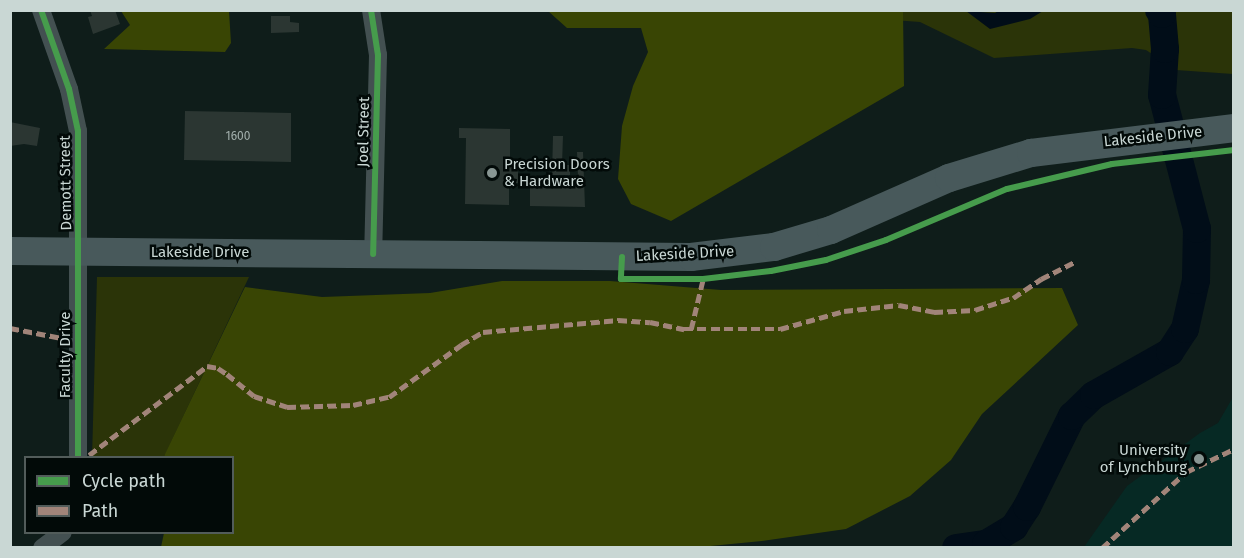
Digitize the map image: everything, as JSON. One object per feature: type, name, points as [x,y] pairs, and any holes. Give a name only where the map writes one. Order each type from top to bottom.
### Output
[{"type":"main road","name":"Lakeside Drive","points":[[10,251],[691,257],[774,247],[831,230],[949,178],[1031,153],[1104,142],[1233,128]]},
{"type":"street","name":"Demott Street","points":[[41,10],[69,89],[78,131],[79,253]]},
{"type":"street","name":"Joel Street","points":[[371,10],[378,55],[373,254]]},
{"type":"street","name":"Faculty Drive","points":[[78,456],[79,253]]},
{"type":"street","points":[[42,548],[60,534]]},
{"type":"shaded area","points":[[1000,10],[1043,11],[1030,19],[990,29],[966,11],[995,13]]},
{"type":"shaded area","name":"University of Lynchburg","points":[[1233,397],[1233,547],[1084,547],[1127,486],[1200,433],[1218,423]]},
{"type":"green space","points":[[121,11],[229,11],[231,43],[225,52],[104,49],[130,25]]},
{"type":"green space","points":[[548,11],[903,11],[904,86],[671,221],[631,204],[618,179],[622,126],[633,86],[648,52],[641,28],[567,28]]},
{"type":"green space","points":[[770,11],[1233,11],[1233,74],[1176,70],[1146,50],[1132,48],[994,58],[920,22]]},
{"type":"green space","points":[[97,277],[249,277],[164,456],[92,456]]},
{"type":"green space","points":[[502,281],[610,281],[721,290],[1062,288],[1078,325],[982,414],[951,460],[910,496],[846,529],[690,548],[161,547],[164,534],[234,534],[234,456],[164,456],[245,287],[322,297],[430,293]]},
{"type":"building","points":[[90,10],[115,10],[120,24],[93,34],[88,17],[92,16]]},
{"type":"building","points":[[271,16],[290,16],[290,22],[299,23],[299,32],[271,33]]},
{"type":"building","points":[[185,111],[291,113],[291,162],[184,160]]},
{"type":"building","points":[[10,122],[40,128],[37,146],[24,144],[10,146]]},
{"type":"building","name":"Precision Doors & Hardware","points":[[459,128],[510,129],[510,164],[518,164],[518,183],[509,183],[509,205],[465,204],[466,138],[459,138]]},
{"type":"building","points":[[553,136],[563,136],[562,165],[570,165],[570,175],[552,175]]},
{"type":"building","points":[[577,152],[583,152],[585,207],[530,206],[530,176],[578,177]]},
{"type":"waterway","points":[[956,548],[986,544],[1014,527],[1027,507],[1072,416],[1094,395],[1170,352],[1185,329],[1196,280],[1197,229],[1162,95],[1165,49],[1162,14],[1159,10]]},
{"type":"marked path","points":[[89,455],[207,366],[218,368],[254,396],[287,407],[353,405],[389,397],[461,345],[483,332],[618,320],[650,322],[684,329],[780,329],[844,311],[899,305],[934,312],[975,310],[1013,298],[1041,279],[1074,262]]},
{"type":"marked path","points":[[691,329],[703,279]]},
{"type":"marked path","points":[[10,328],[67,339]]},
{"type":"marked path","points":[[1102,548],[1186,472],[1234,449]]},
{"type":"cycle path","points":[[41,10],[69,89],[78,131],[78,456]]},
{"type":"cycle path","points":[[371,10],[378,55],[373,254]]},
{"type":"cycle path","points":[[622,257],[621,279],[703,279],[771,271],[826,260],[886,240],[1007,189],[1112,164],[1234,150]]},
{"type":"place","name":"Precision Doors & Hardware","points":[[492,173]]},
{"type":"place","name":"University of Lynchburg","points":[[1199,459]]}]
